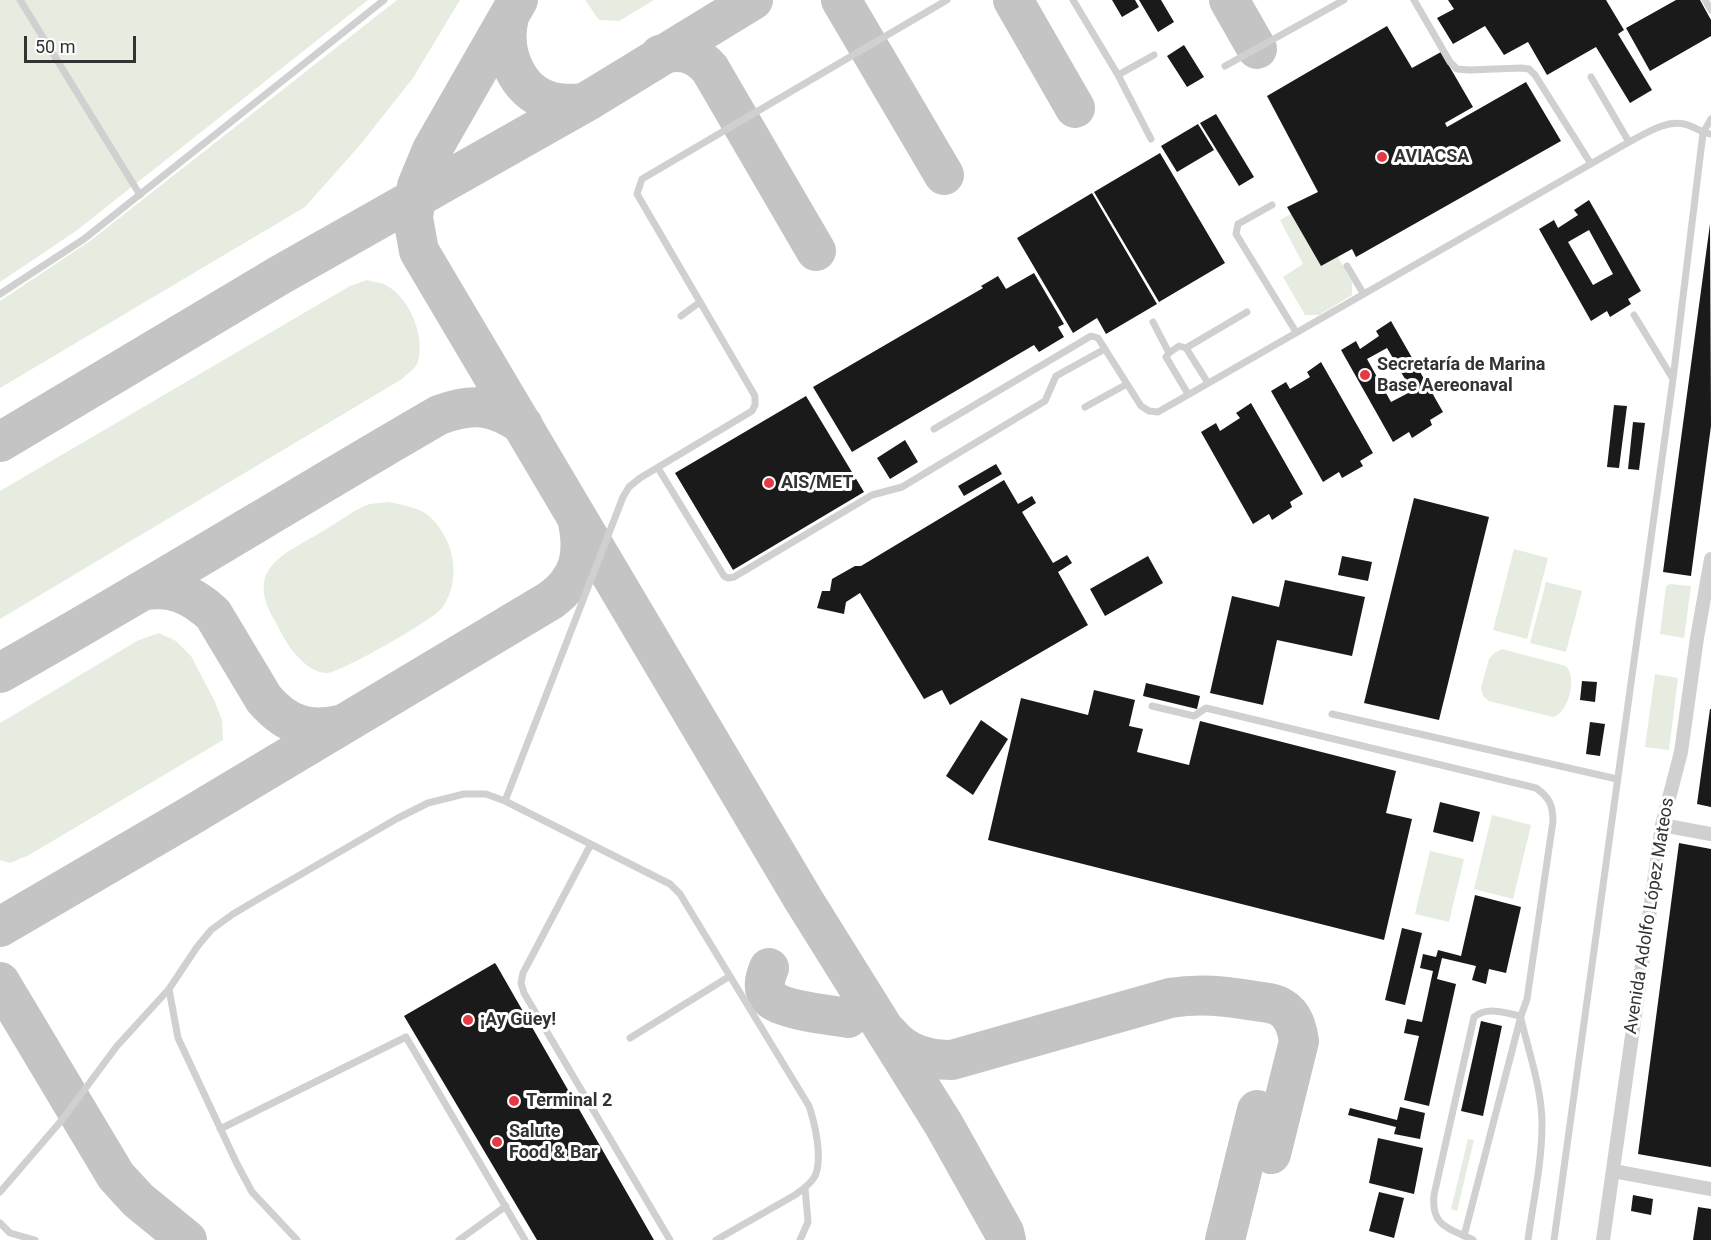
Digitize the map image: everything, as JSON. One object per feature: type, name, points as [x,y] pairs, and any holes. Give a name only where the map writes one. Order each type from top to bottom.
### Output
[{"type":"street","name":"Avenida Adolfo López Mateos","points":[[1603,1240],[1662,825],[1681,752],[1711,559]]},
{"type":"street","points":[[1662,825],[1711,834]]},
{"type":"street","points":[[1612,1171],[1711,1189]]},
{"type":"lane","points":[[20,0],[140,195]]},
{"type":"lane","points":[[0,294],[84,239],[384,0]]},
{"type":"lane","points":[[505,801],[623,497],[629,487],[752,411],[755,405],[755,396],[637,194],[642,178],[947,0]]},
{"type":"lane","points":[[1073,0],[1118,75],[1151,139]]},
{"type":"lane","points":[[1225,66],[1344,0]]},
{"type":"lane","points":[[1414,0],[1450,62],[1457,69],[1529,69],[1591,164]]},
{"type":"lane","points":[[1705,0],[1711,10]]},
{"type":"lane","points":[[1118,75],[1154,55]]},
{"type":"lane","points":[[1591,77],[1629,142]]},
{"type":"lane","points":[[1554,1240],[1707,134],[1711,119]]},
{"type":"lane","points":[[934,429],[1095,335],[1141,406],[1149,411],[1158,412],[1629,142],[1668,124],[1682,123],[1707,134]]},
{"type":"lane","points":[[1272,205],[1238,224],[1236,234],[1296,332]]},
{"type":"lane","points":[[1347,266],[1363,293]]},
{"type":"lane","points":[[681,316],[700,302]]},
{"type":"lane","points":[[1186,348],[1247,312]]},
{"type":"lane","points":[[1634,315],[1673,379]]},
{"type":"lane","points":[[1153,322],[1169,353]]},
{"type":"lane","points":[[1188,394],[1166,357],[1179,346],[1186,348],[1208,383]]},
{"type":"lane","points":[[658,468],[724,576],[734,577],[872,495],[902,487],[1045,400],[1056,376],[1105,349]]},
{"type":"lane","points":[[1085,407],[1127,384]]},
{"type":"lane","points":[[1152,706],[1194,716],[1206,708],[1536,788],[1546,795],[1553,807],[1553,821],[1532,977],[1464,1236]]},
{"type":"lane","points":[[1332,714],[1617,778]]},
{"type":"lane","points":[[0,1192],[61,1121],[117,1046],[169,989],[197,947],[212,930],[233,914],[398,818],[428,803],[464,794],[486,794],[505,801],[670,884],[680,894],[809,1106],[816,1129],[818,1162],[815,1175],[805,1188],[716,1240]]},
{"type":"lane","points":[[591,844],[523,974],[521,983],[524,993],[670,1240]]},
{"type":"lane","points":[[630,1038],[730,976]]},
{"type":"lane","points":[[169,989],[178,1038],[252,1192],[297,1240]]},
{"type":"lane","points":[[1473,1240],[1445,1228],[1437,1220],[1433,1205],[1471,1026],[1474,1017],[1490,1010],[1521,1016]]},
{"type":"lane","points":[[1521,1016],[1540,1099],[1542,1122],[1528,1240]]},
{"type":"lane","points":[[220,1129],[406,1037],[525,1240]]},
{"type":"lane","points":[[800,1240],[808,1222],[805,1188]]},
{"type":"lane","points":[[459,1240],[506,1206]]},
{"type":"lane","points":[[0,1223],[10,1233],[35,1240]]},
{"type":"lane","points":[[3,1240],[10,1233]]},
{"type":"shaded area","points":[[0,0],[368,0],[76,231],[0,282]]},
{"type":"shaded area","points":[[397,0],[460,0],[413,78],[360,145],[305,207],[0,388],[0,301],[90,241]]},
{"type":"shaded area","points":[[585,0],[654,0],[619,21],[599,20]]},
{"type":"shaded area","points":[[1291,214],[1321,266],[1338,257],[1352,282],[1352,295],[1319,315],[1305,315],[1283,277],[1303,264],[1280,220]]},
{"type":"shaded area","points":[[367,280],[389,287],[397,293],[410,310],[420,342],[418,362],[411,371],[402,379],[0,619],[0,491],[350,286]]},
{"type":"shaded area","points":[[388,502],[421,511],[439,526],[453,561],[454,573],[448,597],[442,608],[435,614],[387,645],[336,670],[323,673],[315,670],[292,651],[275,621],[267,603],[264,588],[266,576],[272,565],[282,556],[352,512],[370,504]]},
{"type":"shaded area","points":[[1514,549],[1548,558],[1527,639],[1493,630]]},
{"type":"shaded area","points":[[1546,582],[1582,591],[1566,652],[1530,643]]},
{"type":"shaded area","points":[[1670,584],[1691,586],[1684,638],[1660,634],[1666,586]]},
{"type":"shaded area","points":[[159,633],[176,641],[191,656],[222,720],[223,740],[29,855],[10,863],[0,860],[0,723],[137,641]]},
{"type":"shaded area","points":[[1502,649],[1566,666],[1571,678],[1570,694],[1559,714],[1553,717],[1489,701],[1483,696],[1481,688],[1489,659]]},
{"type":"shaded area","points":[[1655,674],[1678,678],[1669,750],[1645,747]]},
{"type":"shaded area","points":[[1492,815],[1531,825],[1513,899],[1474,889]]},
{"type":"shaded area","points":[[1430,851],[1464,859],[1449,922],[1415,914]]},
{"type":"shaded area","points":[[1468,1139],[1474,1140],[1457,1211],[1451,1209]]},
{"type":"building","points":[[1112,0],[1135,0],[1139,7],[1122,17]]},
{"type":"building","points":[[1139,0],[1161,0],[1174,22],[1158,32]]},
{"type":"building","points":[[1448,0],[1606,0],[1624,30],[1618,34],[1652,90],[1630,103],[1596,47],[1547,75],[1528,42],[1504,55],[1485,26],[1453,44],[1437,18],[1454,9]]},
{"type":"building","points":[[1676,0],[1700,0],[1711,20],[1711,36],[1650,71],[1626,28]]},
{"type":"building","name":"AVIACSA","points":[[1387,26],[1412,68],[1441,52],[1473,107],[1445,123],[1447,127],[1526,82],[1561,141],[1356,257],[1352,249],[1321,266],[1287,207],[1318,192],[1267,96]]},
{"type":"building","points":[[1184,45],[1204,77],[1187,87],[1167,56]]},
{"type":"building","points":[[1216,114],[1254,177],[1239,186],[1200,123]]},
{"type":"building","points":[[1198,124],[1214,150],[1177,172],[1161,146]]},
{"type":"building","points":[[1160,153],[1225,263],[1159,302],[1094,192]]},
{"type":"building","points":[[1092,193],[1157,304],[1106,334],[1097,318],[1073,333],[1017,238]]},
{"type":"building","points":[[1589,200],[1641,291],[1628,299],[1631,304],[1610,317],[1607,311],[1591,321],[1539,229],[1554,220],[1558,228],[1578,215],[1574,210]],"holes":[[[1589,230],[1613,274],[1593,285],[1568,242]]]},
{"type":"building","points":[[1710,224],[1711,426],[1691,576],[1663,572]]},
{"type":"building","points":[[1034,273],[1064,324],[1058,327],[1064,337],[1039,352],[1034,345],[852,452],[813,387],[983,288],[981,286],[998,276],[1006,289]]},
{"type":"building","name":"Secretaría de Marina Base Aereonaval","points":[[1391,321],[1443,412],[1430,420],[1432,425],[1412,438],[1409,432],[1393,442],[1341,350],[1356,341],[1360,349],[1379,336],[1376,331]],"holes":[[[1387,348],[1412,391],[1391,402],[1367,359]]]},
{"type":"building","points":[[1321,362],[1373,453],[1360,461],[1363,466],[1342,478],[1339,472],[1323,482],[1271,391],[1286,382],[1290,389],[1310,377],[1307,372]]},
{"type":"building","name":"AIS/MET","points":[[806,396],[864,492],[733,570],[675,473]]},
{"type":"building","points":[[1251,403],[1303,494],[1290,502],[1292,507],[1272,520],[1269,514],[1253,524],[1201,432],[1216,423],[1220,431],[1240,418],[1236,413]]},
{"type":"building","points":[[1614,405],[1627,406],[1619,468],[1607,467]]},
{"type":"building","points":[[1633,422],[1645,423],[1639,470],[1628,469]]},
{"type":"building","points":[[905,440],[918,462],[890,479],[877,458]]},
{"type":"building","points":[[996,464],[1002,474],[964,496],[958,486]]},
{"type":"building","points":[[1004,480],[1018,504],[1032,496],[1036,503],[1022,512],[1053,563],[1067,555],[1072,563],[1058,572],[1088,625],[950,705],[942,690],[924,699],[860,593],[846,602],[844,614],[817,608],[822,591],[830,591],[832,579],[855,566],[861,566]]},
{"type":"building","points":[[1414,498],[1489,517],[1439,720],[1364,703]]},
{"type":"building","points":[[1148,556],[1163,583],[1105,616],[1090,589]]},
{"type":"building","points":[[1342,556],[1372,562],[1368,581],[1338,575]]},
{"type":"building","points":[[1285,580],[1365,597],[1352,656],[1277,640],[1263,705],[1210,693],[1232,596],[1279,607]]},
{"type":"building","points":[[1582,681],[1597,682],[1595,702],[1580,700]]},
{"type":"building","points":[[1146,683],[1200,696],[1197,709],[1143,696]]},
{"type":"building","points":[[1094,690],[1135,700],[1129,726],[1143,729],[1137,752],[1189,765],[1200,721],[1396,771],[1386,813],[1412,819],[1384,940],[988,840],[1021,698],[1088,715]]},
{"type":"building","points":[[1711,709],[1711,807],[1697,804]]},
{"type":"building","points":[[981,720],[1008,739],[973,795],[946,776]]},
{"type":"building","points":[[1590,722],[1605,724],[1600,756],[1586,754]]},
{"type":"building","points":[[1440,802],[1480,812],[1473,842],[1433,832]]},
{"type":"building","points":[[1679,843],[1711,849],[1711,1167],[1638,1154]]},
{"type":"building","points":[[1475,895],[1521,907],[1506,973],[1489,969],[1486,984],[1472,980],[1476,966],[1442,958],[1437,979],[1456,984],[1429,1106],[1404,1100],[1419,1036],[1404,1033],[1407,1019],[1422,1022],[1433,971],[1420,968],[1423,954],[1436,957],[1438,950],[1461,956]]},
{"type":"building","points":[[1402,928],[1422,933],[1405,1005],[1385,1000]]},
{"type":"building","name":"Terminal 2","points":[[495,963],[654,1240],[537,1240],[404,1016]]},
{"type":"building","points":[[1481,1021],[1502,1026],[1483,1116],[1461,1111]]},
{"type":"building","points":[[1400,1107],[1425,1113],[1420,1139],[1394,1134],[1396,1127],[1348,1115],[1350,1108],[1397,1120]]},
{"type":"building","points":[[1378,1138],[1423,1148],[1414,1194],[1369,1183]]},
{"type":"building","points":[[1379,1192],[1404,1198],[1394,1238],[1369,1231]]},
{"type":"building","points":[[1633,1195],[1653,1199],[1651,1215],[1631,1211]]},
{"type":"building","points":[[1698,1207],[1711,1209],[1711,1240],[1693,1240]]},
{"type":"taxiway","points":[[518,0],[432,150],[417,186],[413,218],[419,251],[803,899],[944,1125],[1004,1232],[1006,1240]]},
{"type":"taxiway","points":[[0,442],[280,275],[591,99],[753,0]]},
{"type":"taxiway","points":[[841,0],[944,175]]},
{"type":"taxiway","points":[[1013,0],[1075,108]]},
{"type":"taxiway","points":[[1229,0],[1257,49]]},
{"type":"taxiway","points":[[509,17],[507,45],[515,72],[523,83],[533,93],[545,99],[562,103],[582,103]]},
{"type":"taxiway","points":[[660,55],[674,52],[687,53],[699,59],[710,69],[816,251]]},
{"type":"taxiway","points":[[0,673],[439,415],[462,408],[483,408],[502,413],[523,425]]},
{"type":"taxiway","points":[[0,927],[551,600],[569,583],[578,564],[581,542],[577,518]]},
{"type":"taxiway","points":[[141,591],[171,590],[197,601],[213,614],[264,699],[282,716],[310,727],[344,724]]},
{"type":"taxiway","points":[[769,968],[765,988],[771,999],[777,1003],[807,1012],[848,1018]]},
{"type":"taxiway","points":[[0,982],[116,1176],[138,1200],[187,1240]]},
{"type":"taxiway","points":[[889,1034],[895,1041],[917,1055],[952,1060],[1170,998],[1212,996],[1276,1005],[1292,1018],[1299,1041],[1271,1154]]},
{"type":"taxiway","points":[[1225,1240],[1257,1110]]},
{"type":"place","name":"AVIACSA","points":[[1382,157]]},
{"type":"place","name":"Secretaría de Marina Base Aereonaval","points":[[1365,375]]},
{"type":"place","name":"AIS/MET","points":[[769,483]]},
{"type":"place","name":"¡Ay Güey!","points":[[468,1020]]},
{"type":"place","name":"Terminal 2","points":[[514,1101]]},
{"type":"place","name":"Salute Food & Bar","points":[[497,1142]]}]
